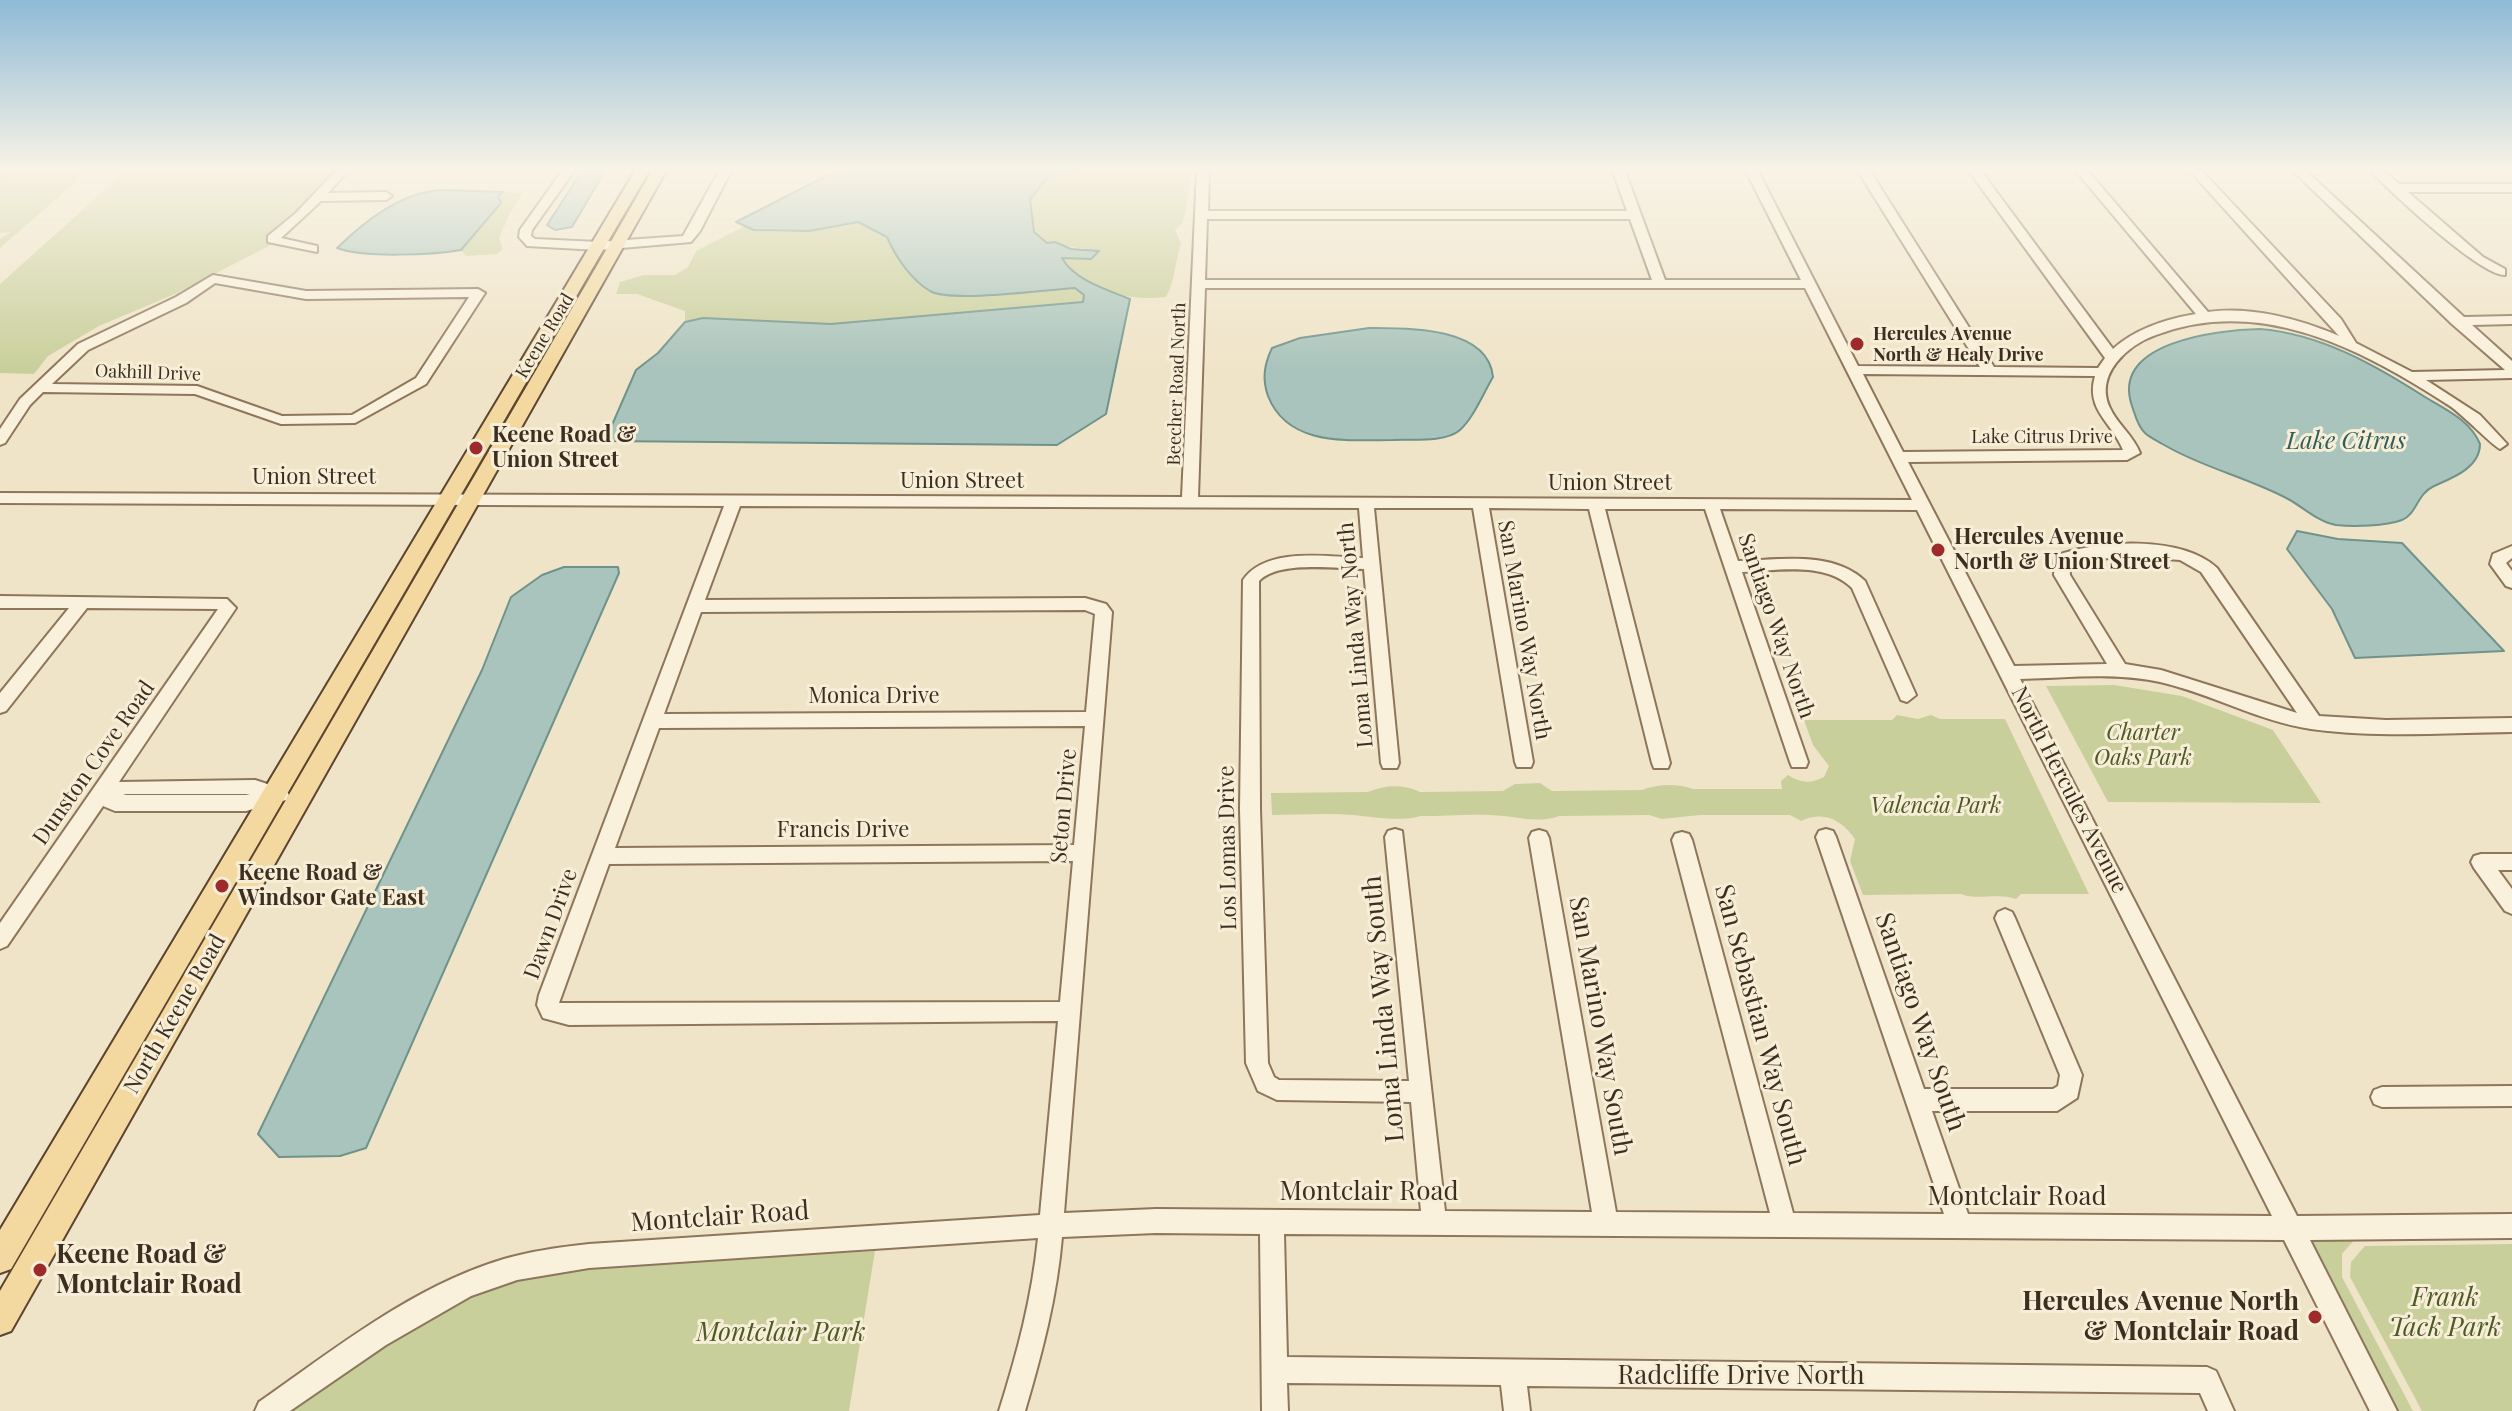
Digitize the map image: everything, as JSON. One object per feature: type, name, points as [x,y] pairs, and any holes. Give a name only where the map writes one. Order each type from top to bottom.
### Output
[{"type":"main road","name":"Keene Road","points":[[471,500],[609,237]]},
{"type":"main road","name":"Keene Road","points":[[448,500],[520,378],[610,237]]},
{"type":"main road","points":[[471,500],[467,495],[468,483],[510,409],[520,378]]},
{"type":"main road","points":[[356,698],[370,655],[451,518],[453,505],[448,500]]},
{"type":"main road","name":"North Keene Road","points":[[0,1320],[448,500]]},
{"type":"main road","name":"North Keene Road","points":[[0,1258],[287,795],[356,698],[471,500]]},
{"type":"street","points":[[274,237],[272,239],[313,249]]},
{"type":"street","points":[[527,237],[531,243],[689,237]]},
{"type":"street","name":"Beecher Road North","points":[[1190,503],[1201,237]]},
{"type":"street","points":[[1643,237],[1660,284]]},
{"type":"street","name":"North Hercules Avenue","points":[[1786,237],[2384,1411]]},
{"type":"street","points":[[1905,237],[1989,370]]},
{"type":"street","points":[[2020,237],[2107,365]]},
{"type":"street","points":[[2137,237],[2205,317]]},
{"type":"street","points":[[2257,237],[2336,322],[2351,344]]},
{"type":"street","points":[[2368,237],[2512,371]]},
{"type":"street","points":[[2452,237],[2478,260],[2500,272]]},
{"type":"street","name":"Oakhill Drive","points":[[213,279],[306,295],[478,293],[421,381],[355,419],[281,420],[197,390],[41,388],[83,347],[181,300],[213,279]]},
{"type":"street","points":[[1199,284],[1810,284]]},
{"type":"street","points":[[1854,370],[1989,370],[2107,365],[2138,337],[2154,329],[2205,317],[2242,316],[2281,320],[2351,344],[2410,376],[2477,420],[2500,444]]},
{"type":"street","points":[[2457,321],[2512,320]]},
{"type":"street","name":"Lake Citrus Drive","points":[[1899,457],[2132,453],[2129,443],[2102,408],[2098,390],[2107,365]]},
{"type":"street","points":[[2410,376],[2512,371]]},
{"type":"street","points":[[0,440],[25,402],[41,388]]},
{"type":"street","name":"Union Street","points":[[0,498],[1924,505]]},
{"type":"street","name":"Dawn Drive","points":[[733,503],[548,1005],[559,1014],[1069,1011]]},
{"type":"street","name":"Loma Linda Way North","points":[[1366,504],[1390,763]]},
{"type":"street","name":"San Marino Way North","points":[[1480,504],[1524,762]]},
{"type":"street","points":[[1596,505],[1661,763]]},
{"type":"street","name":"Santiago Way North","points":[[1711,505],[1799,762]]},
{"type":"street","points":[[2512,551],[2499,558],[2498,564],[2512,582]]},
{"type":"street","points":[[2120,671],[2062,575],[2061,560],[2080,553],[2169,553],[2191,557],[2211,572],[2313,722]]},
{"type":"street","name":"Los Lomas Drive","points":[[1370,564],[1277,564],[1260,569],[1251,580],[1250,809],[1257,1063],[1266,1084],[1277,1090],[1419,1092]]},
{"type":"street","points":[[1732,567],[1829,566],[1849,573],[1859,585],[1907,695]]},
{"type":"street","points":[[0,602],[82,603]]},
{"type":"street","points":[[0,706],[82,603]]},
{"type":"street","name":"Dunston Cove Road","points":[[0,940],[228,608],[221,603],[82,603]]},
{"type":"street","name":"Seton Drive","points":[[695,606],[1094,605],[1104,612],[1047,1274],[1034,1339],[1012,1411]]},
{"type":"street","points":[[2010,673],[2120,671],[2159,676],[2251,709],[2313,722],[2350,725],[2512,725]]},
{"type":"street","name":"Monica Drive","points":[[653,721],[1096,719]]},
{"type":"street","points":[[100,796],[115,803],[246,803],[287,795]]},
{"type":"street","name":"Loma Linda Way South","points":[[1395,837],[1434,1223]]},
{"type":"street","name":"Santiago Way South","points":[[1826,837],[1960,1226]]},
{"type":"street","name":"San Marino Way South","points":[[1539,838],[1606,1224]]},
{"type":"street","name":"San Sebastian Way South","points":[[1682,840],[1785,1226]]},
{"type":"street","name":"Francis Drive","points":[[602,856],[1084,853]]},
{"type":"street","points":[[2512,862],[2481,862],[2512,905]]},
{"type":"street","points":[[1917,1100],[2057,1100],[2069,1091],[2071,1075],[2005,918]]},
{"type":"street","points":[[2382,1097],[2512,1096]]},
{"type":"street","points":[[1272,1222],[1275,1411]]},
{"type":"street","name":"Montclair Road","points":[[268,1411],[386,1330],[448,1294],[496,1274],[544,1262],[589,1256],[1051,1225],[1272,1222],[2290,1228],[2512,1226]]},
{"type":"street","name":"Radcliffe Drive North","points":[[1274,1370],[2207,1380],[2221,1411]]},
{"type":"street","points":[[1513,1374],[1517,1411]]},
{"type":"green space","points":[[3,237],[13,237],[0,248],[0,239]]},
{"type":"green space","points":[[53,237],[279,237],[273,244],[175,294],[99,326],[48,356],[34,374],[0,373],[0,284]]},
{"type":"green space","points":[[469,237],[500,237],[503,249],[497,254],[466,256],[460,249]]},
{"type":"green space","points":[[724,237],[887,237],[904,267],[930,291],[978,296],[1075,288],[1084,295],[1083,302],[831,324],[703,318],[685,322],[685,311],[637,294],[616,294],[620,282],[644,275],[675,275],[688,267],[696,251]]},
{"type":"green space","points":[[1039,237],[1178,237],[1181,243],[1166,297],[1152,298],[1122,295],[1094,286],[1070,269],[1061,258],[1091,259],[1084,248],[1047,244]]},
{"type":"green space","name":"Charter Oaks Park","points":[[2114,685],[2182,696],[2273,730],[2321,803],[2108,802],[2046,686]]},
{"type":"green space","name":"Valencia Park","points":[[1897,715],[1918,719],[1931,715],[1940,719],[2005,719],[2089,894],[2021,894],[2016,899],[1961,894],[1863,895],[1850,861],[1855,839],[1838,822],[1817,816],[1801,821],[1790,815],[1700,815],[1662,819],[1649,815],[1559,816],[1538,820],[1483,815],[1396,819],[1343,814],[1272,815],[1271,793],[1368,792],[1394,786],[1420,792],[1503,791],[1515,784],[1540,783],[1552,791],[1642,790],[1668,785],[1693,789],[1782,789],[1781,781],[1788,775],[1810,782],[1824,777],[1829,766],[1813,745],[1804,720],[1892,720]]},
{"type":"green space","points":[[2356,1238],[2342,1254],[2342,1277],[2413,1411],[2395,1411],[2305,1239]]},
{"type":"green space","name":"Frank Tack Park","points":[[2512,1244],[2512,1411],[2422,1411],[2350,1277],[2351,1262],[2365,1246]]},
{"type":"green space","name":"Montclair Park","points":[[875,1251],[849,1411],[292,1411],[384,1346],[472,1295],[504,1284],[592,1267]]},
{"type":"water","points":[[349,237],[472,237],[461,250],[433,253],[380,254],[337,248]]},
{"type":"water","points":[[887,237],[1040,237],[1047,243],[1055,242],[1071,249],[1099,251],[1091,259],[1062,258],[1074,272],[1092,283],[1130,299],[1106,414],[1057,445],[602,441],[636,370],[658,353],[685,322],[703,318],[831,324],[1083,302],[1084,295],[1075,288],[978,296],[930,291],[904,267]]},
{"type":"water","points":[[1369,328],[1443,333],[1477,348],[1488,360],[1493,377],[1460,430],[1446,437],[1428,440],[1339,440],[1304,432],[1277,413],[1265,384],[1266,366],[1272,348],[1300,338]]},
{"type":"water","name":"Lake Citrus","points":[[2260,329],[2304,337],[2347,353],[2457,416],[2470,428],[2480,444],[2475,460],[2464,471],[2428,490],[2411,514],[2402,520],[2369,526],[2336,525],[2317,518],[2273,492],[2181,454],[2143,430],[2132,406],[2129,384],[2137,367],[2151,354],[2195,337]]},
{"type":"water","points":[[2297,531],[2338,539],[2402,543],[2504,651],[2355,658],[2332,609],[2287,549]]},
{"type":"water","points":[[564,567],[618,567],[619,573],[366,1148],[340,1156],[279,1157],[258,1134],[482,670],[511,597],[542,575]]},
{"type":"place","name":"Hercules Avenue North & Healy Drive","points":[[1857,344]]},
{"type":"place","name":"Keene Road & Union Street","points":[[476,448]]},
{"type":"place","name":"Hercules Avenue North & Union Street","points":[[1938,550]]},
{"type":"place","name":"Keene Road & Windsor Gate East","points":[[222,886]]},
{"type":"place","name":"Keene Road & Montclair Road","points":[[40,1270]]},
{"type":"place","name":"Hercules Avenue North & Montclair Road","points":[[2315,1317]]}]
